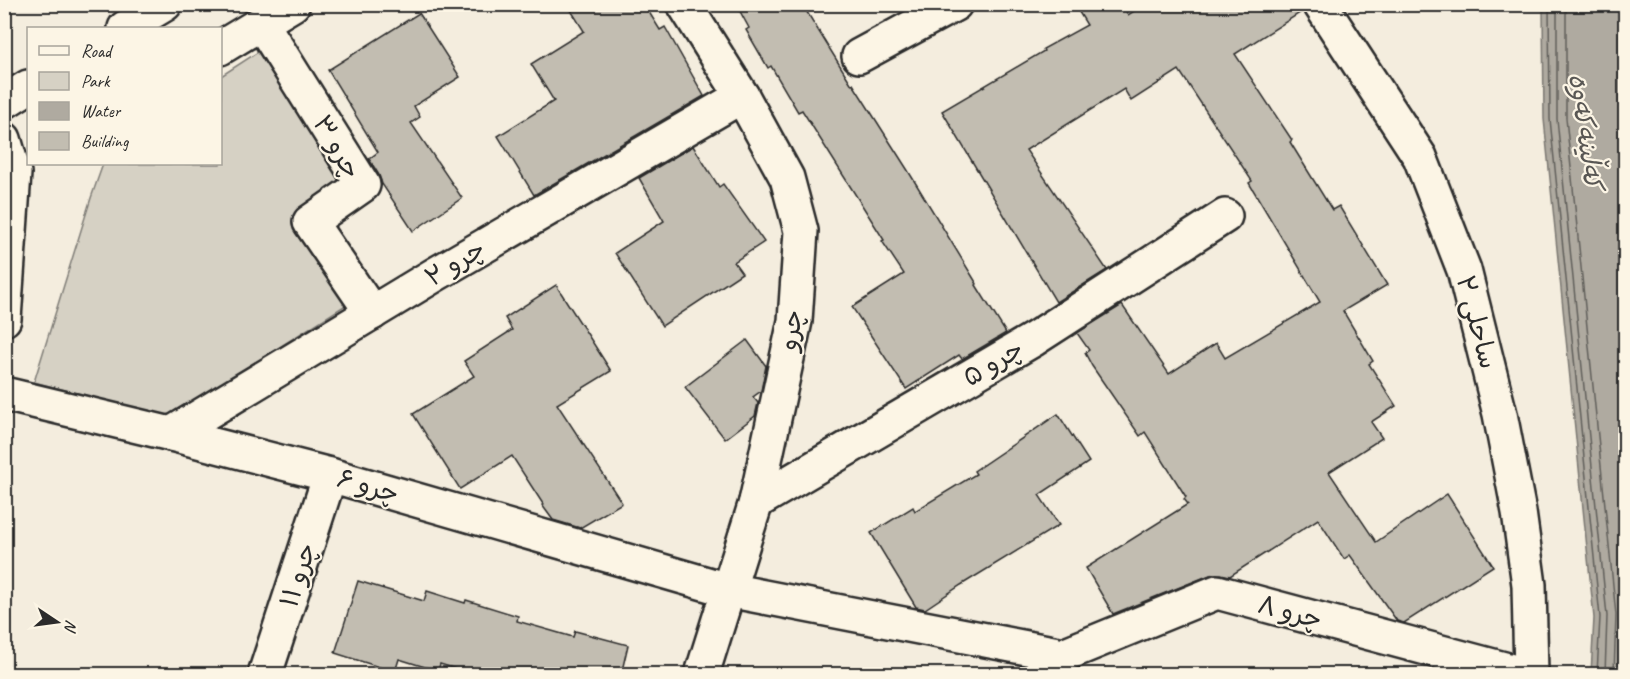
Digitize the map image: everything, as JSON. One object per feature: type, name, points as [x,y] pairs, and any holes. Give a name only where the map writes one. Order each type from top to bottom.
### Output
[{"type":"street","points":[[127,27],[165,4]]},
{"type":"street","points":[[222,47],[293,4]]},
{"type":"street","name":"چرو","points":[[684,4],[742,96],[787,178],[801,231],[795,321],[756,502],[702,675]]},
{"type":"street","points":[[859,56],[955,4]]},
{"type":"street","name":"ساحلی ۲","points":[[1320,4],[1420,157],[1464,270],[1500,414],[1519,512],[1529,585],[1531,675]]},
{"type":"street","name":"چرو ۳","points":[[262,24],[363,185],[310,222],[372,313]]},
{"type":"street","points":[[4,102],[27,88]]},
{"type":"street","name":"چرو ۲","points":[[171,434],[436,274],[742,96]]},
{"type":"street","points":[[4,140],[22,168],[4,319]]},
{"type":"street","name":"چرو ۵","points":[[756,502],[1034,339],[1226,216]]},
{"type":"street","name":"چرو ۶","points":[[4,394],[330,475],[728,590],[1063,655]]},
{"type":"street","name":"چرو ۱۱","points":[[265,675],[330,475]]},
{"type":"street","name":"چرو ۸","points":[[1063,655],[1217,592],[1523,675]]},
{"type":"green space","points":[[258,52],[344,182],[292,224],[349,303],[169,417],[34,382],[103,165],[222,165],[222,75]]},
{"type":"water","name":"کەڵینەکەوە","points":[[1543,5],[1625,5],[1625,674],[1591,674],[1594,618],[1544,119]]},
{"type":"building","points":[[567,4],[644,4],[660,30],[665,27],[704,96],[534,195],[498,136],[554,101],[531,64],[584,31]]},
{"type":"building","points":[[736,4],[802,4],[907,169],[1006,333],[962,359],[959,355],[906,389],[852,307],[904,274],[802,110],[798,112],[771,66],[768,68],[746,30],[749,28]]},
{"type":"building","points":[[1074,4],[1122,4],[1128,15],[1145,4],[1301,4],[1303,11],[1235,54],[1292,140],[1290,142],[1332,210],[1339,206],[1387,285],[1343,311],[1373,361],[1369,364],[1396,406],[1371,422],[1382,438],[1329,472],[1376,542],[1447,494],[1493,566],[1404,623],[1397,621],[1350,555],[1344,559],[1318,519],[1230,576],[1210,575],[1113,614],[1086,568],[1188,504],[1184,499],[1186,497],[1145,432],[1140,436],[1092,366],[1085,353],[1089,350],[1077,333],[1122,305],[1169,374],[1216,343],[1225,358],[1320,302],[1249,183],[1252,181],[1179,70],[1131,101],[1124,89],[1026,150],[1107,270],[1056,302],[942,111],[1044,51],[1043,49],[1087,25]]},
{"type":"building","points":[[419,13],[460,77],[414,106],[420,117],[411,123],[462,198],[413,231],[382,184],[369,159],[378,152],[328,70]]},
{"type":"building","points":[[693,146],[719,187],[723,184],[764,242],[734,262],[742,273],[662,326],[615,253],[664,221],[639,178]]},
{"type":"building","points":[[556,285],[611,371],[557,404],[622,503],[580,528],[553,520],[512,456],[460,489],[413,414],[474,376],[464,361],[512,330],[505,318]]},
{"type":"building","points":[[747,340],[766,366],[761,391],[753,397],[758,403],[755,416],[725,439],[685,387]]},
{"type":"building","points":[[1058,414],[1089,462],[1039,495],[1059,525],[925,609],[916,607],[871,533],[913,507],[915,511],[976,474],[974,471]]},
{"type":"building","points":[[358,581],[424,601],[427,591],[465,603],[466,600],[518,616],[517,621],[573,637],[575,631],[628,645],[621,675],[475,675],[440,664],[438,671],[399,659],[395,672],[335,653]]}]
